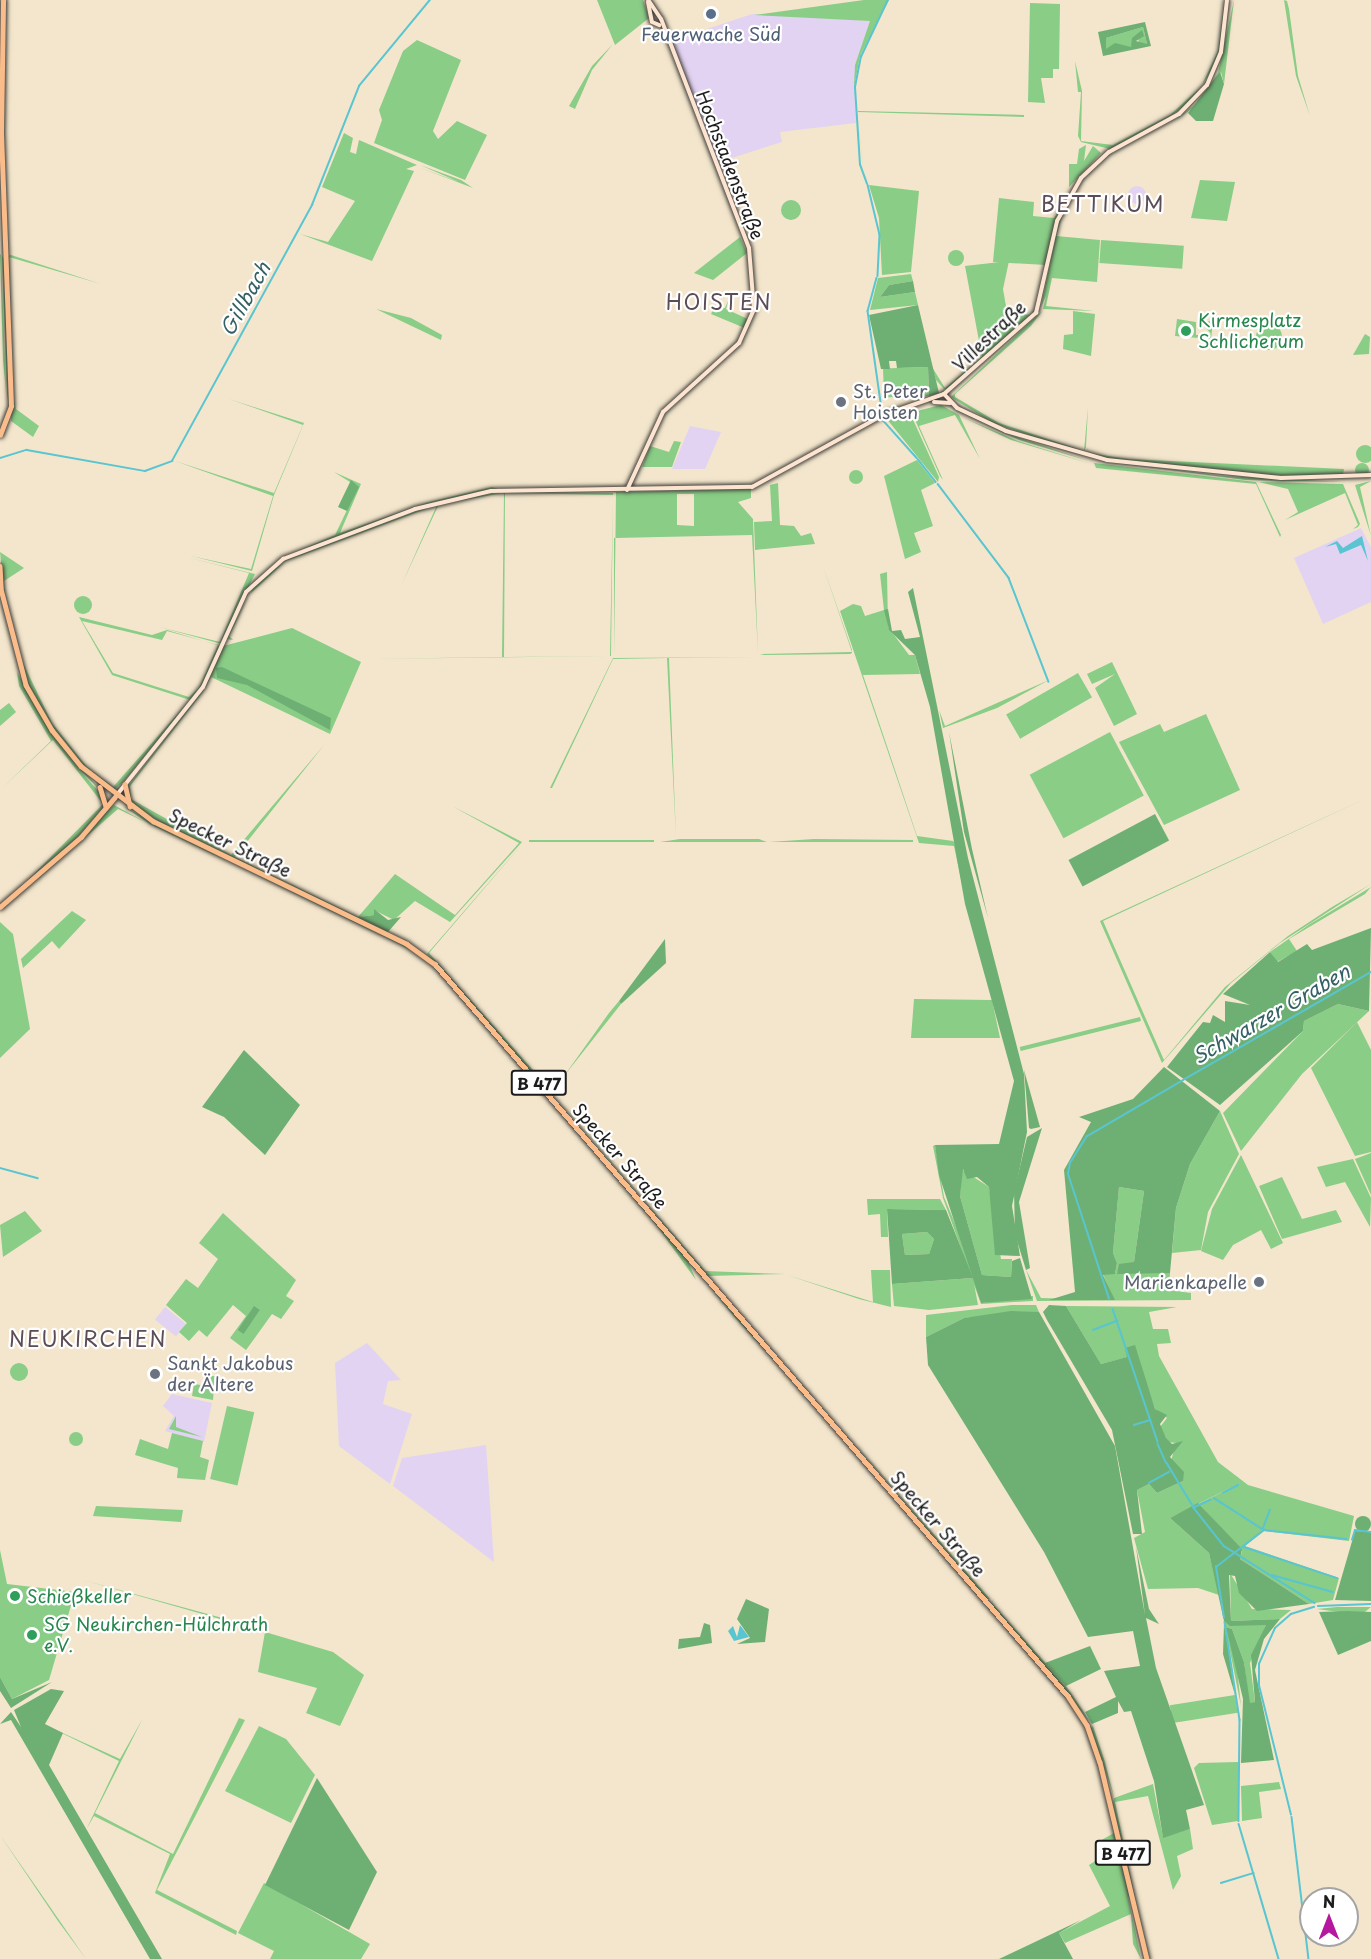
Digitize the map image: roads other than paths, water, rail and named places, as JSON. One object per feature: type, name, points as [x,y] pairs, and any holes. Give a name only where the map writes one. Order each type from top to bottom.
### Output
[{"type":"main road","points":[[1,433],[10,393],[1,132],[3,0]]},
{"type":"main road","name":"Hochstadenstraße","points":[[627,490],[663,412],[740,343],[754,310],[749,248],[648,0]]},
{"type":"main road","name":"Villestraße","points":[[125,784],[206,683],[246,592],[283,559],[456,498],[505,490],[752,488],[881,416],[930,402],[944,394],[1038,310],[1057,221],[1081,178],[1109,152],[1179,114],[1204,90],[1221,52],[1227,0]]},
{"type":"main road","name":"Hochstadenstraße","points":[[655,17],[659,25]]},
{"type":"main road","points":[[944,394],[952,404]]},
{"type":"main road","points":[[930,402],[952,404],[1032,440],[1115,462],[1281,478],[1371,475]]},
{"type":"main road","name":"Specker Straße","points":[[0,566],[2,594]]},
{"type":"main road","name":"Specker Straße","points":[[0,585],[13,647],[31,695],[57,737],[94,779],[131,808],[431,960],[1075,1704],[1100,1762],[1146,1959]]},
{"type":"main road","points":[[94,779],[106,796],[105,810]]},
{"type":"main road","points":[[0,907],[105,810],[125,784]]},
{"type":"main road","points":[[125,784],[131,808]]},
{"type":"water","points":[[1362,536],[1368,561],[1361,545],[1340,554],[1336,544],[1325,547],[1337,541],[1343,548]]},
{"type":"water","points":[[740,1625],[749,1637],[734,1641],[728,1631],[733,1626],[737,1637]]},
{"type":"waterway","name":"Gillbach","points":[[0,458],[27,450],[145,471],[172,461],[312,205],[359,86],[430,0]]},
{"type":"waterway","points":[[867,184],[860,165],[855,87],[861,57],[888,0]]},
{"type":"waterway","points":[[868,185],[880,235],[878,276]]},
{"type":"waterway","points":[[877,278],[868,311],[881,402]]},
{"type":"waterway","points":[[882,419],[917,458]]},
{"type":"waterway","points":[[918,459],[936,482]]},
{"type":"waterway","points":[[938,484],[1009,578],[1049,682]]},
{"type":"waterway","name":"Schwarzer Graben","points":[[1185,1079],[1371,972]]},
{"type":"waterway","name":"Schwarzer Graben","points":[[1109,1299],[1068,1174],[1070,1163],[1086,1137],[1183,1080]]},
{"type":"waterway","points":[[0,1168],[38,1178]]},
{"type":"waterway","name":"Schwarzer Graben","points":[[1113,1309],[1158,1442]]},
{"type":"waterway","points":[[1093,1330],[1117,1321]]},
{"type":"waterway","points":[[1134,1425],[1150,1420]]},
{"type":"waterway","name":"Schwarzer Graben","points":[[1158,1444],[1166,1462]]},
{"type":"waterway","name":"Schwarzer Graben","points":[[1167,1463],[1193,1506]]},
{"type":"waterway","points":[[1149,1483],[1169,1472]]},
{"type":"waterway","points":[[1223,1493],[1238,1485]]},
{"type":"waterway","points":[[1214,1498],[1264,1530],[1347,1539]]},
{"type":"waterway","points":[[1211,1500],[1194,1508],[1224,1546],[1315,1603]]},
{"type":"waterway","points":[[1263,1528],[1270,1510]]},
{"type":"waterway","points":[[1224,1618],[1216,1567],[1264,1530]]},
{"type":"waterway","points":[[1352,1540],[1355,1530],[1371,1532]]},
{"type":"waterway","points":[[1244,1547],[1337,1578]]},
{"type":"waterway","points":[[1272,1575],[1333,1592]]},
{"type":"waterway","points":[[1318,1606],[1371,1604]]},
{"type":"waterway","points":[[1291,1815],[1259,1686],[1259,1664],[1275,1628],[1291,1614],[1314,1607]]},
{"type":"waterway","points":[[1225,1622],[1240,1720],[1239,1821]]},
{"type":"waterway","points":[[1292,1817],[1309,1959]]},
{"type":"waterway","points":[[1239,1824],[1279,1959]]},
{"type":"waterway","points":[[1221,1883],[1254,1873]]},
{"type":"place","name":"Feuerwache Süd","points":[[711,14]]},
{"type":"place","name":"Kirmesplatz Schlicherum","points":[[1186,331]]},
{"type":"place","name":"St. Peter Hoisten","points":[[841,402]]},
{"type":"place","name":"Marienkapelle","points":[[1259,1282]]},
{"type":"place","name":"Sankt Jakobus der Ältere","points":[[155,1374]]},
{"type":"place","name":"Schießkeller","points":[[15,1596]]},
{"type":"place","name":"SG Neukirchen-Hülchrath e.V.","points":[[32,1635]]},
{"type":"district","name":"BETTIKUM","points":[[1103,203]]},
{"type":"district","name":"HOISTEN","points":[[719,301]]},
{"type":"district","name":"NEUKIRCHEN","points":[[88,1338]]}]
